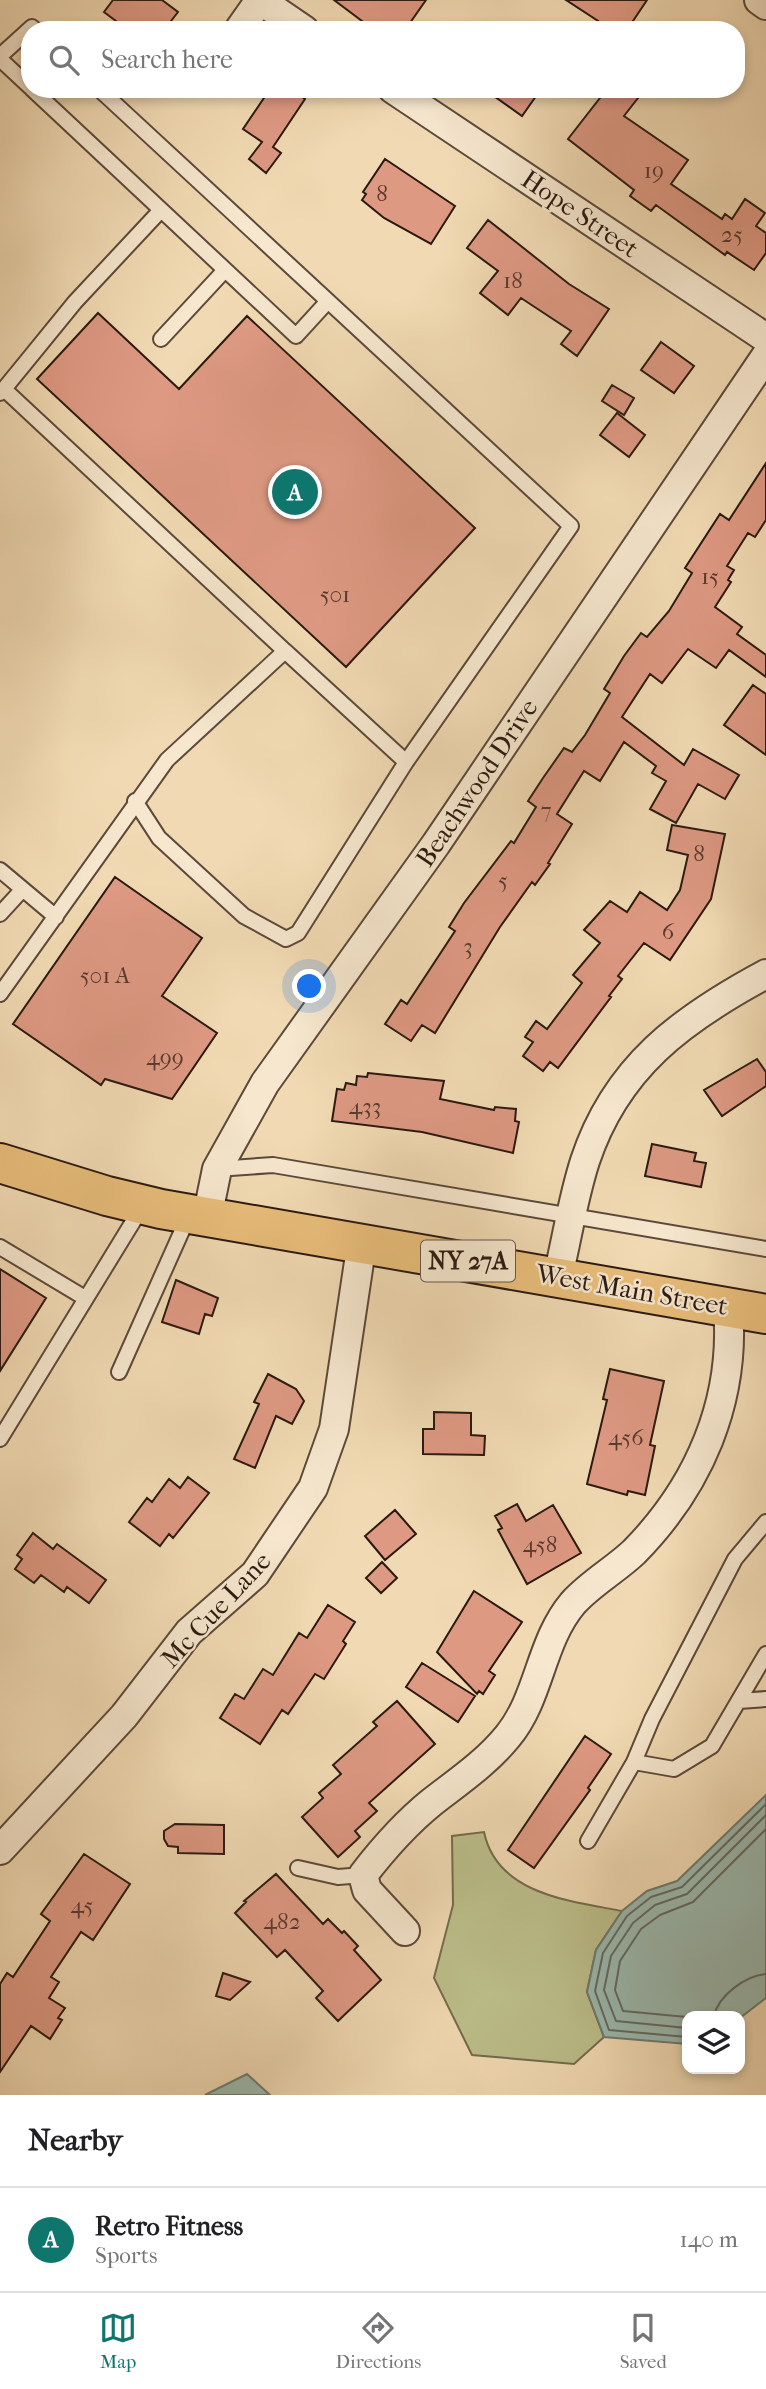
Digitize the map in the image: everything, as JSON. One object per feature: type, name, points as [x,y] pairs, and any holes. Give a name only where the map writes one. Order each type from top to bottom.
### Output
[{"type":"main road","name":"NY 27A","points":[[0,1163],[107,1196],[198,1216]]},
{"type":"main road","name":"West Main Street","points":[[198,1216],[362,1242],[766,1314]]},
{"type":"street","points":[[245,21],[260,0],[291,21]]},
{"type":"street","points":[[759,0],[766,5]]},
{"type":"street","name":"Hope Street","points":[[406,98],[766,338]]},
{"type":"street","name":"Beachwood Drive","points":[[198,1216],[217,1169],[265,1083],[436,844],[766,356]]},
{"type":"street","points":[[558,1276],[585,1161],[607,1110],[634,1069],[671,1033],[714,1002],[766,974]]},
{"type":"street","name":"Mc Cue Lane","points":[[0,1850],[124,1716],[189,1632],[255,1574],[313,1488],[334,1429],[362,1242]]},
{"type":"street","points":[[405,1931],[367,1890],[363,1875],[415,1817],[489,1758],[510,1734],[528,1705],[546,1651],[572,1604],[640,1545],[666,1518],[694,1475],[715,1430],[730,1331],[728,1307]]},
{"type":"lane","points":[[21,37],[0,57],[21,78]]},
{"type":"lane","points":[[42,98],[296,336],[328,301]]},
{"type":"lane","points":[[109,98],[571,526],[406,762],[298,933],[286,939],[244,916],[159,838],[135,801]]},
{"type":"lane","points":[[161,210],[75,302],[2,391],[406,762]]},
{"type":"lane","points":[[161,339],[225,270]]},
{"type":"lane","points":[[0,994],[135,801],[167,760],[285,651]]},
{"type":"lane","points":[[0,870],[56,917]]},
{"type":"lane","points":[[0,914],[22,890]]},
{"type":"lane","points":[[217,1169],[273,1164],[766,1249]]},
{"type":"lane","points":[[0,1439],[143,1205]]},
{"type":"lane","points":[[119,1372],[198,1216]]},
{"type":"lane","points":[[0,1247],[85,1298]]},
{"type":"lane","points":[[588,1841],[634,1762],[652,1719],[735,1559],[766,1522]]},
{"type":"lane","points":[[634,1762],[674,1769],[712,1746],[766,1654]]},
{"type":"lane","points":[[739,1700],[766,1699]]},
{"type":"lane","points":[[298,1868],[338,1877],[363,1875]]},
{"type":"green space","points":[[484,1832],[491,1853],[519,1882],[558,1898],[622,1911],[596,1950],[587,1992],[604,2037],[574,2064],[472,2055],[434,1978],[453,1905],[452,1836]]},
{"type":"water","points":[[766,1795],[766,1998],[745,2014],[745,2011],[682,2011],[682,2044],[604,2037],[587,1992],[596,1950],[622,1911],[647,1891],[677,1881]]},
{"type":"water","points":[[247,2074],[270,2095],[205,2095]]},
{"type":"building","points":[[113,0],[162,0],[178,12],[171,21],[116,21],[104,12]]},
{"type":"building","points":[[334,0],[426,0],[411,21],[362,21]]},
{"type":"building","points":[[566,0],[647,0],[633,21],[598,21]]},
{"type":"building","points":[[264,98],[305,99],[273,147],[281,153],[266,173],[249,159],[262,142],[243,129]]},
{"type":"building","points":[[497,98],[535,98],[522,116]]},
{"type":"building","points":[[600,98],[638,98],[624,116],[688,160],[671,184],[722,219],[725,214],[732,219],[745,199],[765,213],[756,226],[766,233],[766,253],[754,270],[727,252],[725,255],[656,205],[651,211],[630,196],[634,190],[568,139]]},
{"type":"building","points":[[385,159],[455,206],[431,244],[384,218],[362,200],[366,194],[363,192]]},
{"type":"building","points":[[488,220],[569,284],[609,309],[577,356],[561,344],[571,331],[521,298],[508,315],[480,293],[498,271],[467,248]]},
{"type":"building","points":[[98,313],[179,389],[247,316],[475,528],[346,667],[37,379]]},
{"type":"building","points":[[661,342],[694,366],[674,393],[641,370]]},
{"type":"building","points":[[612,385],[634,398],[624,415],[602,401]]},
{"type":"building","points":[[617,413],[645,435],[629,457],[600,435]]},
{"type":"building","points":[[766,463],[766,520],[755,537],[748,533],[727,566],[734,570],[728,580],[731,582],[715,607],[742,627],[737,634],[766,655],[766,677],[729,650],[716,668],[688,649],[662,683],[650,674],[622,717],[684,765],[693,749],[739,775],[725,799],[698,784],[676,823],[650,809],[666,781],[652,773],[656,766],[624,742],[600,781],[584,771],[557,814],[572,824],[548,863],[550,864],[535,885],[532,882],[500,927],[435,1033],[422,1025],[411,1041],[385,1024],[401,1000],[407,1004],[455,931],[449,927],[464,903],[511,841],[514,843],[536,807],[528,801],[543,778],[564,748],[572,752],[585,735],[610,693],[604,689],[624,656],[641,633],[647,637],[669,611],[692,573],[685,568],[720,514],[729,520]]},
{"type":"building","points":[[753,685],[766,694],[766,755],[724,725]]},
{"type":"building","points":[[672,825],[725,834],[711,899],[670,960],[644,943],[618,976],[622,979],[609,996],[611,997],[558,1068],[550,1062],[543,1071],[523,1056],[533,1042],[525,1037],[536,1021],[547,1029],[582,983],[573,975],[600,943],[584,930],[610,901],[627,912],[640,892],[667,910],[680,890],[688,855],[667,850]]},
{"type":"building","points":[[115,877],[202,938],[162,996],[217,1033],[172,1099],[105,1079],[101,1085],[13,1024]]},
{"type":"building","points":[[757,1059],[766,1072],[766,1086],[722,1116],[704,1090]]},
{"type":"building","points":[[368,1073],[444,1081],[440,1099],[494,1110],[495,1107],[516,1109],[515,1121],[519,1122],[513,1153],[422,1132],[332,1121],[337,1089],[344,1090],[346,1083],[356,1085],[357,1076],[367,1077]]},
{"type":"building","points":[[652,1144],[696,1153],[694,1161],[706,1163],[701,1187],[645,1176]]},
{"type":"building","points":[[0,1269],[46,1298],[0,1371]]},
{"type":"building","points":[[176,1280],[218,1298],[212,1316],[205,1314],[199,1334],[162,1322]]},
{"type":"building","points":[[610,1369],[664,1381],[650,1445],[655,1446],[645,1495],[628,1491],[627,1495],[587,1484],[607,1400],[603,1399]]},
{"type":"building","points":[[268,1374],[296,1389],[304,1401],[292,1424],[276,1416],[255,1468],[234,1459],[259,1404],[254,1402]]},
{"type":"building","points":[[434,1412],[471,1413],[471,1435],[485,1436],[484,1455],[423,1454],[423,1429],[434,1429]]},
{"type":"building","points":[[188,1477],[209,1493],[173,1538],[169,1534],[160,1546],[129,1522],[147,1498],[152,1502],[169,1479],[180,1488]]},
{"type":"building","points":[[517,1504],[526,1521],[553,1505],[581,1553],[527,1584],[498,1530],[502,1528],[495,1516]]},
{"type":"building","points":[[395,1510],[416,1534],[385,1560],[365,1536]]},
{"type":"building","points":[[33,1533],[53,1549],[57,1544],[106,1580],[89,1603],[67,1587],[64,1592],[41,1575],[34,1583],[15,1569],[22,1559],[17,1555]]},
{"type":"building","points":[[382,1562],[397,1578],[381,1593],[366,1578]]},
{"type":"building","points":[[474,1591],[522,1622],[489,1671],[495,1675],[483,1694],[479,1691],[477,1694],[437,1652]]},
{"type":"building","points":[[328,1605],[355,1622],[343,1641],[346,1644],[324,1679],[315,1674],[288,1714],[282,1710],[260,1744],[220,1718],[235,1694],[244,1699],[263,1669],[273,1675],[299,1633],[307,1638]]},
{"type":"building","points":[[422,1663],[475,1696],[458,1722],[406,1687]]},
{"type":"building","points":[[397,1701],[435,1744],[369,1803],[377,1811],[355,1831],[360,1837],[338,1857],[302,1817],[323,1798],[319,1793],[341,1774],[333,1765],[377,1726],[373,1722]]},
{"type":"building","points":[[585,1736],[611,1754],[588,1788],[590,1790],[534,1868],[508,1850]]},
{"type":"building","points":[[175,1824],[224,1825],[224,1854],[178,1853],[178,1847],[168,1846],[164,1839],[164,1831]]},
{"type":"building","points":[[84,1854],[130,1884],[93,1940],[81,1932],[51,1977],[59,1982],[49,1998],[65,2008],[58,2018],[62,2020],[50,2039],[31,2026],[0,2072],[0,1984],[7,1973],[13,1977],[50,1921],[41,1914]]},
{"type":"building","points":[[276,1874],[323,1924],[328,1919],[342,1933],[344,1931],[358,1946],[354,1950],[381,1980],[338,2021],[316,1998],[323,1991],[285,1950],[277,1957],[235,1913],[246,1902],[244,1901]]},
{"type":"building","points":[[223,1973],[250,1982],[230,2000],[216,1996]]},
{"type":"place","name":"Retro Fitness","points":[[295,492]]}]
